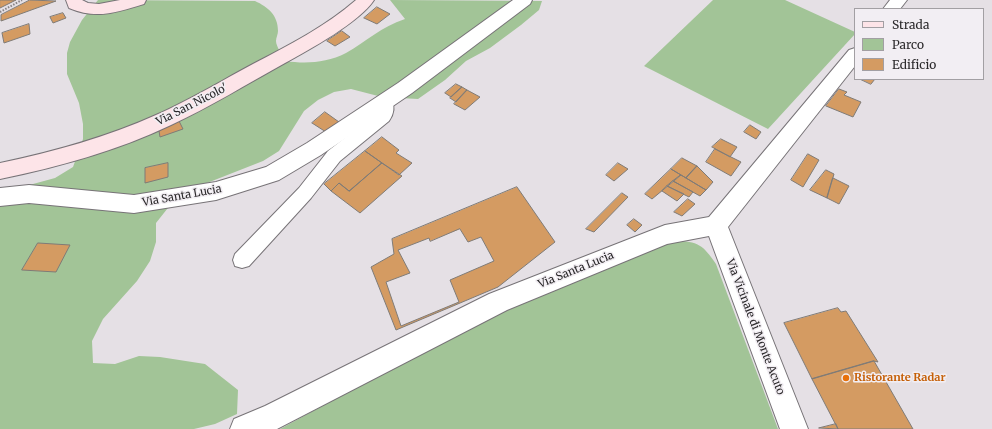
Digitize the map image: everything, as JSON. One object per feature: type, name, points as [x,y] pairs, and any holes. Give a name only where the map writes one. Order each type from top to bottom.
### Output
[{"type":"street","points":[[74,0],[75,4],[84,9],[105,10],[138,0]]},
{"type":"street","name":"Via San Nicolo'","points":[[0,171],[37,164],[92,147],[150,126],[200,101],[329,29],[366,0]]},
{"type":"street","name":"Via Santa Lucia","points":[[0,197],[29,194],[66,196],[134,204],[216,192],[272,174],[314,149],[385,102],[524,0]]},
{"type":"street","points":[[892,8],[899,0]]},
{"type":"street","points":[[716,225],[854,55]]},
{"type":"street","name":"Via Santa Lucia","points":[[244,429],[282,413],[498,302],[665,235],[716,225]]},
{"type":"street","name":"Via Vicinale di Monte Acuto","points":[[716,225],[794,429]]},
{"type":"lane","points":[[242,260],[305,193],[334,156],[383,117],[386,113],[385,102]]},
{"type":"path","points":[[0,12],[22,0]]},
{"type":"green space","points":[[98,0],[255,1],[268,9],[276,20],[278,31],[276,43],[285,61],[301,62],[323,61],[346,53],[374,34],[396,22],[405,19],[390,0],[542,1],[539,10],[521,25],[490,48],[466,61],[445,80],[418,99],[382,97],[351,89],[334,92],[318,100],[304,111],[279,151],[263,161],[179,194],[156,223],[156,242],[150,261],[137,281],[103,319],[92,341],[93,363],[115,364],[139,356],[160,357],[205,364],[238,390],[237,414],[215,424],[194,429],[0,429],[0,193],[55,178],[73,167],[83,139],[83,124],[79,103],[67,74],[67,53],[70,42],[82,20]]},
{"type":"green space","points":[[713,0],[785,0],[854,32],[854,35],[768,129],[644,66]]},
{"type":"green space","points":[[675,241],[695,243],[699,245],[707,252],[716,264],[778,429],[280,429],[446,339],[496,315]]},
{"type":"building","points":[[0,0],[16,0],[0,8]]},
{"type":"building","points":[[30,0],[56,1],[1,21],[1,15]]},
{"type":"building","points":[[377,7],[390,14],[377,24],[364,18]]},
{"type":"building","points":[[63,13],[66,18],[53,23],[50,17]]},
{"type":"building","points":[[29,24],[30,34],[4,43],[2,33]]},
{"type":"building","points":[[342,31],[350,37],[335,46],[327,41]]},
{"type":"building","points":[[862,80],[874,80],[871,84]]},
{"type":"building","points":[[456,84],[462,87],[451,97],[445,93]]},
{"type":"building","points":[[462,87],[467,90],[456,102],[450,98]]},
{"type":"building","points":[[839,89],[847,92],[844,95],[861,102],[853,117],[826,106]]},
{"type":"building","points":[[467,90],[480,97],[465,110],[454,104]]},
{"type":"building","points":[[325,112],[339,122],[326,132],[312,123]]},
{"type":"building","points":[[179,121],[183,129],[160,137],[159,131]]},
{"type":"building","points":[[750,125],[761,132],[756,139],[744,132]]},
{"type":"building","points":[[382,137],[399,150],[396,153],[412,163],[399,175],[365,151]]},
{"type":"building","points":[[721,139],[737,147],[730,157],[712,147]]},
{"type":"building","points":[[715,149],[741,162],[731,176],[706,162]]},
{"type":"building","points":[[365,151],[382,163],[349,191],[339,183],[331,191],[324,184]]},
{"type":"building","points":[[808,154],[819,160],[803,187],[791,180]]},
{"type":"building","points":[[682,158],[697,166],[686,178],[671,169]]},
{"type":"building","points":[[168,163],[168,177],[145,183],[145,168]]},
{"type":"building","points":[[382,163],[402,176],[360,213],[331,191],[339,183],[349,191]]},
{"type":"building","points":[[618,163],[628,169],[614,181],[606,175]]},
{"type":"building","points":[[697,166],[713,182],[706,190],[686,178]]},
{"type":"building","points":[[671,169],[681,175],[652,199],[645,194]]},
{"type":"building","points":[[826,170],[834,174],[827,198],[810,190]]},
{"type":"building","points":[[681,175],[706,190],[700,196],[673,181]]},
{"type":"building","points":[[833,178],[849,186],[839,204],[827,198]]},
{"type":"building","points":[[673,181],[693,192],[689,197],[667,186]]},
{"type":"building","points":[[667,186],[684,194],[677,201],[662,191]]},
{"type":"building","points":[[517,187],[555,242],[498,287],[396,330],[371,267],[394,254],[392,239]]},
{"type":"building","points":[[622,193],[628,197],[594,232],[586,229]]},
{"type":"building","points":[[688,199],[695,204],[682,216],[674,212]]},
{"type":"building","points":[[634,219],[642,225],[635,232],[627,225]]},
{"type":"building","points":[[460,229],[468,242],[481,237],[494,261],[450,280],[459,302],[401,326],[386,282],[410,273],[398,250],[429,238],[430,241]]},
{"type":"building","points":[[38,243],[70,245],[56,272],[22,270]]},
{"type":"building","points":[[838,308],[841,312],[846,311],[878,362],[874,361],[812,379],[784,323]]},
{"type":"building","points":[[874,361],[913,429],[838,429],[812,379]]},
{"type":"building","points":[[836,424],[838,429],[819,428]]},
{"type":"place","name":"Ristorante Radar","points":[[846,378]]}]
